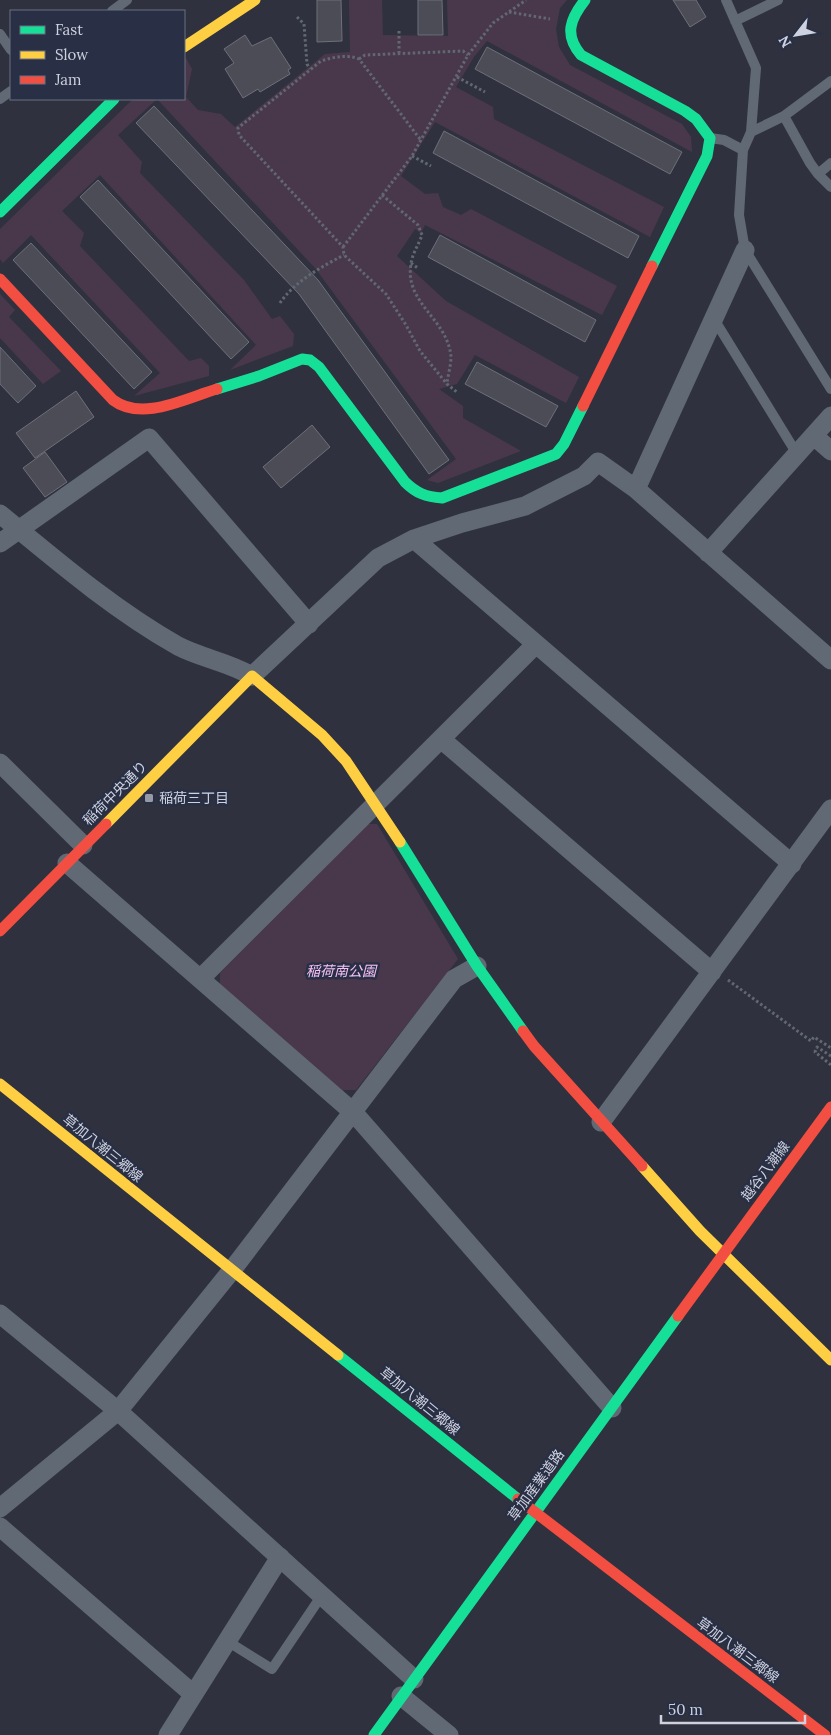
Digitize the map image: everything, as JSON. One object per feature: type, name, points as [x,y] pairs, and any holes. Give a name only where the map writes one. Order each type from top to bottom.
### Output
[{"type":"street","points":[[185,46],[255,0]]},
{"type":"street","points":[[0,279],[122,407],[135,410],[150,409],[259,376],[302,359],[310,360],[328,377],[405,482],[414,491],[428,498],[442,498],[556,454],[564,444],[707,156],[710,138],[696,119],[686,111],[581,55],[572,47],[569,25],[575,11],[585,0]]},
{"type":"street","points":[[0,212],[113,100]]},
{"type":"street","points":[[636,489],[745,250]]},
{"type":"street","points":[[708,553],[831,416]]},
{"type":"street","points":[[814,436],[831,451]]},
{"type":"street","points":[[0,543],[149,438],[309,624]]},
{"type":"street","points":[[252,676],[378,558],[414,539],[462,523],[525,506],[584,476],[598,462],[636,489],[831,660]]},
{"type":"street","points":[[0,514],[83,583],[180,646],[236,667],[252,676],[322,735],[346,761],[376,803],[477,966],[534,1046],[700,1230],[831,1360]]},
{"type":"street","points":[[414,539],[792,864]]},
{"type":"street","points":[[200,979],[536,644]]},
{"type":"street","name":"稲荷中央通り","points":[[0,931],[252,676]]},
{"type":"street","points":[[441,739],[713,970]]},
{"type":"street","points":[[0,763],[83,845]]},
{"type":"street","points":[[601,1122],[831,809]]},
{"type":"street","points":[[67,863],[354,1113],[612,1408]]},
{"type":"street","points":[[0,1508],[118,1411],[232,1270],[354,1113],[454,979],[477,966]]},
{"type":"street","name":"草加八潮三郷線","points":[[0,1084],[534,1512],[825,1735]]},
{"type":"street","name":"越谷八潮線","points":[[723,1253],[831,1107]]},
{"type":"street","name":"草加産業道路","points":[[374,1735],[723,1253]]},
{"type":"street","points":[[2,1318],[118,1411],[414,1679]]},
{"type":"street","points":[[0,1527],[193,1694]]},
{"type":"street","points":[[168,1735],[280,1556]]},
{"type":"street","points":[[401,1696],[450,1735]]},
{"type":"lane","points":[[113,10],[127,0]]},
{"type":"lane","points":[[726,0],[756,68],[751,132],[743,150],[739,215],[745,250],[831,389]]},
{"type":"lane","points":[[735,21],[778,0]]},
{"type":"lane","points":[[0,34],[10,49]]},
{"type":"lane","points":[[751,132],[784,116],[831,81]]},
{"type":"lane","points":[[784,116],[818,174],[831,187]]},
{"type":"lane","points":[[710,138],[724,140],[743,150]]},
{"type":"lane","points":[[818,174],[831,163]]},
{"type":"lane","points":[[714,319],[797,454]]},
{"type":"lane","points":[[227,1641],[272,1669],[322,1595]]},
{"type":"path","points":[[343,247],[412,156],[468,55],[493,23],[526,0]]},
{"type":"path","points":[[508,12],[559,21],[569,25]]},
{"type":"path","points":[[297,17],[304,24],[307,64],[310,69]]},
{"type":"path","points":[[399,31],[399,54]]},
{"type":"path","points":[[359,59],[365,55],[463,51],[468,55]]},
{"type":"path","points":[[420,139],[359,59],[350,56],[334,57],[321,61],[238,128],[239,135],[343,247],[344,255],[386,294],[420,351],[447,384],[458,393]]},
{"type":"path","points":[[457,77],[485,92]]},
{"type":"path","points":[[412,156],[431,166]]},
{"type":"path","points":[[382,195],[418,225],[422,235],[411,263],[410,281],[413,292],[441,328],[451,356],[447,384]]},
{"type":"path","points":[[280,304],[288,292],[325,265],[344,255]]},
{"type":"path","points":[[411,263],[419,269]]},
{"type":"path","points":[[713,970],[810,1041],[814,1037],[831,1048]]},
{"type":"path","points":[[831,1056],[817,1047],[815,1052],[831,1065]]},
{"type":"green space","points":[[349,0],[382,0],[383,35],[448,36],[447,0],[567,0],[560,8],[556,29],[559,47],[570,65],[682,124],[691,137],[692,152],[487,41],[474,57],[456,87],[493,107],[494,119],[664,207],[650,237],[435,122],[401,176],[425,194],[438,193],[443,207],[461,215],[471,209],[617,286],[602,315],[425,225],[421,233],[415,229],[397,256],[446,301],[579,377],[566,403],[475,355],[457,384],[439,389],[463,406],[463,418],[521,451],[438,483],[427,480],[456,459],[315,268],[158,100],[185,100],[186,58],[192,69],[186,97],[198,110],[221,114],[235,127],[325,54],[350,52]]},
{"type":"green space","points":[[132,100],[156,100],[118,135],[142,162],[140,173],[244,280],[272,319],[280,316],[294,334],[293,346],[230,370],[256,345],[100,175],[62,211],[84,233],[80,246],[189,361],[201,358],[209,366],[209,376],[134,396],[160,373],[31,235],[3,263],[0,259],[0,229]]},
{"type":"green space","points":[[0,294],[15,310],[9,317],[61,371],[43,384],[0,338]]},
{"type":"green space","name":"稲荷南公園","points":[[368,824],[377,824],[458,959],[356,1090],[342,1090],[220,985],[220,973]]},
{"type":"building","points":[[317,0],[341,0],[342,41],[317,42]]},
{"type":"building","points":[[418,0],[442,0],[443,35],[418,35]]},
{"type":"building","points":[[673,0],[696,0],[706,17],[690,27]]},
{"type":"building","points":[[245,35],[252,46],[271,37],[291,68],[288,70],[290,74],[260,92],[258,89],[243,98],[225,69],[234,63],[224,49]]},
{"type":"building","points":[[487,47],[682,152],[670,174],[475,69]]},
{"type":"building","points":[[154,106],[318,280],[449,460],[429,474],[299,294],[136,123]]},
{"type":"building","points":[[444,131],[639,236],[628,258],[433,153]]},
{"type":"building","points":[[98,180],[249,342],[231,359],[80,197]]},
{"type":"building","points":[[440,235],[596,320],[585,342],[428,257]]},
{"type":"building","points":[[31,243],[152,372],[134,389],[13,260]]},
{"type":"building","points":[[0,347],[36,386],[18,403],[0,384]]},
{"type":"building","points":[[477,362],[558,406],[546,427],[465,384]]},
{"type":"building","points":[[76,391],[94,417],[35,458],[16,433]]},
{"type":"building","points":[[312,425],[330,447],[281,488],[263,467]]},
{"type":"building","points":[[45,452],[67,482],[45,497],[23,468]]},
{"type":"traffic: fast","points":[[585,0],[576,14],[571,27],[572,41],[581,55],[685,111],[696,119],[710,138],[707,156],[652,266]]},
{"type":"traffic: fast","points":[[0,212],[113,100]]},
{"type":"traffic: fast","points":[[217,389],[259,376],[302,359],[310,360],[319,367],[405,482],[422,494],[442,498],[556,454],[564,444],[583,406]]},
{"type":"traffic: fast","points":[[400,842],[477,966],[523,1031]]},
{"type":"traffic: fast","points":[[374,1735],[678,1316]]},
{"type":"traffic: fast","points":[[338,1355],[518,1499]]},
{"type":"traffic: slow","points":[[185,46],[255,0]]},
{"type":"traffic: slow","points":[[106,824],[252,676],[322,735],[346,761],[400,842]]},
{"type":"traffic: slow","points":[[0,1084],[338,1355]]},
{"type":"traffic: slow","points":[[642,1166],[700,1231],[831,1360]]},
{"type":"traffic: jam","points":[[583,406],[652,266]]},
{"type":"traffic: jam","points":[[0,279],[113,400],[137,409],[150,409],[217,389]]},
{"type":"traffic: jam","points":[[0,931],[106,824]]},
{"type":"traffic: jam","points":[[523,1031],[534,1046],[642,1166]]},
{"type":"traffic: jam","points":[[678,1316],[831,1107]]},
{"type":"traffic: jam","points":[[518,1499],[825,1735]]},
{"type":"place","name":"稲荷三丁目","points":[[149,798]]}]
